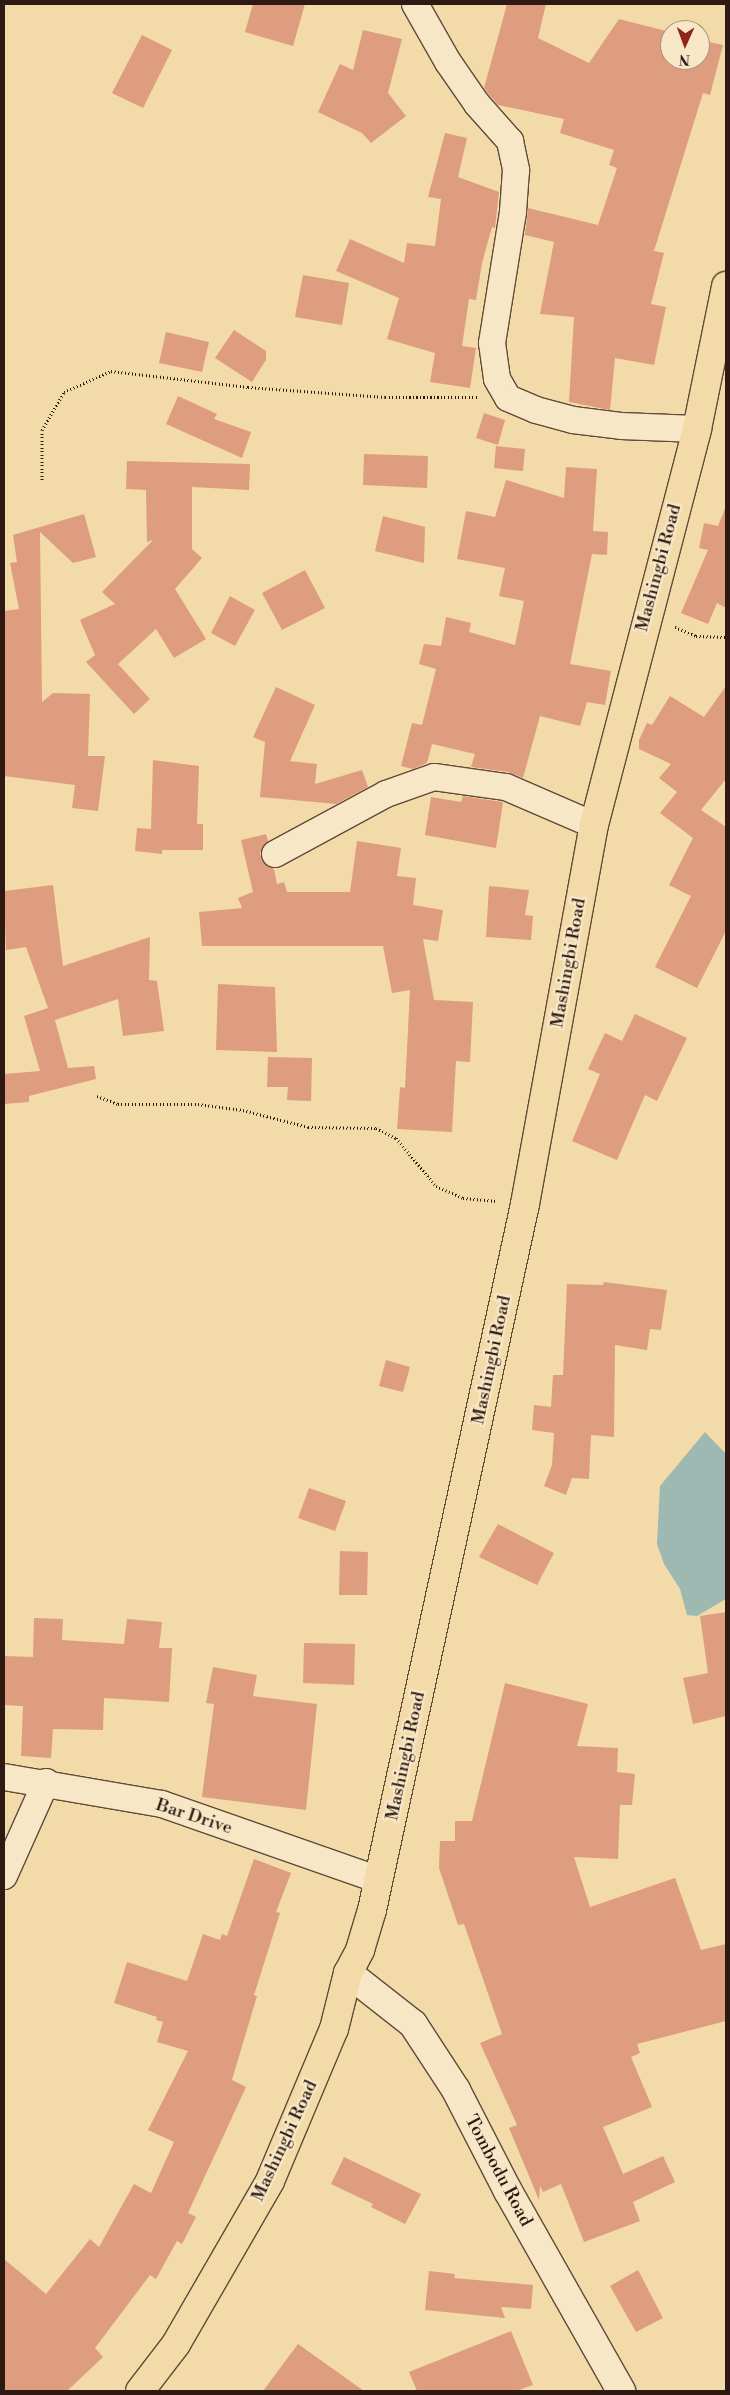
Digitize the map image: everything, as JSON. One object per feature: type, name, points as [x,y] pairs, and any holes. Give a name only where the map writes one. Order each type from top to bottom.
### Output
[{"type":"main road","name":"Mashingbi Road","points":[[140,2391],[176,2344],[270,2180],[334,2029],[348,1972],[360,1950],[379,1880],[525,1204],[594,825],[646,616],[697,429],[726,286]]},
{"type":"main road","name":"Tombodu Road","points":[[348,1972],[413,2024],[456,2090],[508,2191],[620,2391]]},
{"type":"street","points":[[415,4],[452,69],[477,104],[510,141],[516,170],[513,212],[492,343],[497,379],[508,398],[536,410],[573,420],[621,426],[697,429]]},
{"type":"street","points":[[274,854],[386,794],[434,777],[506,787],[594,825]]},
{"type":"street","name":"Bar Drive","points":[[4,1776],[162,1804],[379,1880]]},
{"type":"street","points":[[4,1876],[46,1782]]},
{"type":"path","points":[[42,480],[42,430],[64,392],[111,371],[248,387],[385,397],[508,398]]},
{"type":"path","points":[[646,616],[696,636],[726,637]]},
{"type":"path","points":[[97,1096],[118,1104],[198,1104],[243,1110],[308,1127],[376,1128],[396,1138],[436,1186],[463,1198],[525,1204]]},
{"type":"water","points":[[705,1432],[726,1454],[726,1599],[697,1616],[687,1615],[680,1589],[664,1564],[657,1544],[660,1486]]},
{"type":"building","points":[[253,4],[305,4],[293,46],[245,32]]},
{"type":"building","points":[[507,4],[546,4],[538,38],[589,63],[619,19],[660,29],[660,70],[710,70],[710,42],[723,45],[710,95],[703,93],[654,251],[664,253],[651,304],[666,307],[654,365],[615,358],[610,410],[569,402],[574,317],[540,314],[554,242],[525,235],[528,208],[598,225],[617,168],[609,165],[614,150],[560,133],[564,119],[498,105],[484,88]]},
{"type":"building","points":[[363,30],[402,39],[388,93],[406,116],[371,143],[362,133],[318,112],[340,64],[353,70]]},
{"type":"building","points":[[142,35],[172,50],[143,108],[112,93]]},
{"type":"building","points":[[445,133],[467,138],[458,177],[499,192],[495,228],[492,227],[482,263],[476,300],[469,299],[462,346],[476,348],[470,388],[430,382],[435,353],[387,339],[399,298],[336,271],[350,239],[404,263],[407,243],[435,246],[441,199],[428,197]]},
{"type":"building","points":[[303,275],[349,283],[342,325],[295,317]]},
{"type":"building","points":[[234,330],[266,351],[266,360],[252,382],[215,358]]},
{"type":"building","points":[[166,332],[209,342],[202,372],[159,363]]},
{"type":"building","points":[[178,396],[217,414],[214,419],[251,432],[242,458],[166,424]]},
{"type":"building","points":[[484,413],[505,420],[498,445],[476,438]]},
{"type":"building","points":[[496,446],[525,449],[523,471],[494,468]]},
{"type":"building","points":[[364,454],[428,456],[427,488],[363,485]]},
{"type":"building","points":[[127,461],[250,464],[249,490],[192,487],[192,549],[202,558],[175,589],[206,639],[174,658],[156,629],[118,664],[150,699],[134,714],[86,662],[95,655],[80,620],[115,604],[102,592],[153,540],[147,542],[146,490],[126,489]]},
{"type":"building","points":[[566,467],[597,469],[593,531],[608,532],[607,555],[592,554],[570,664],[611,671],[605,705],[587,702],[580,726],[540,716],[523,778],[508,772],[471,767],[475,754],[432,744],[427,763],[413,769],[401,766],[412,723],[422,725],[436,669],[419,664],[424,644],[441,646],[446,617],[471,623],[469,632],[515,645],[524,601],[499,596],[505,568],[457,559],[466,511],[495,517],[506,480],[564,498]]},
{"type":"building","points":[[726,506],[726,608],[717,603],[708,624],[681,613],[708,550],[699,548],[704,523],[718,526]]},
{"type":"building","points":[[84,514],[96,557],[73,563],[40,532],[42,702],[53,693],[90,694],[88,756],[105,756],[98,811],[72,808],[75,785],[4,776],[4,611],[19,609],[10,563],[17,562],[13,535]]},
{"type":"building","points":[[383,516],[425,527],[424,563],[375,551]]},
{"type":"building","points":[[305,570],[325,608],[282,630],[262,593]]},
{"type":"building","points":[[230,596],[255,610],[235,646],[211,633]]},
{"type":"building","points":[[726,686],[726,779],[701,810],[726,827],[726,931],[697,988],[655,967],[691,896],[669,885],[693,838],[660,813],[677,792],[659,778],[671,764],[639,749],[639,740],[647,723],[652,725],[670,696],[704,717]]},
{"type":"building","points":[[276,687],[315,705],[290,761],[317,764],[315,784],[362,770],[368,787],[336,804],[260,797],[265,742],[253,737]]},
{"type":"building","points":[[153,760],[199,766],[197,824],[203,824],[203,850],[162,850],[162,854],[135,851],[137,828],[151,829]]},
{"type":"building","points":[[463,796],[503,802],[496,848],[425,835],[431,797],[461,802]]},
{"type":"building","points":[[266,834],[268,841],[260,853],[262,861],[274,869],[277,884],[284,882],[287,892],[350,892],[357,841],[401,848],[397,876],[416,878],[413,905],[443,910],[438,941],[423,939],[434,1000],[473,1002],[470,1062],[456,1061],[452,1132],[397,1129],[400,1087],[405,1088],[410,990],[392,993],[383,946],[202,946],[199,912],[242,908],[238,898],[253,892],[241,840]]},
{"type":"building","points":[[53,885],[63,966],[150,937],[149,980],[157,981],[164,1031],[123,1036],[118,999],[55,1020],[68,1068],[94,1066],[96,1079],[29,1096],[29,1102],[4,1104],[4,1074],[40,1071],[24,1016],[48,1008],[26,947],[6,950],[4,891]]},
{"type":"building","points":[[489,886],[529,890],[525,915],[533,916],[531,940],[486,937]]},
{"type":"building","points":[[218,984],[275,987],[277,1052],[216,1050]]},
{"type":"building","points":[[635,1014],[687,1038],[657,1101],[645,1095],[617,1160],[572,1141],[600,1074],[588,1069],[605,1033],[622,1041]]},
{"type":"building","points":[[268,1057],[312,1058],[311,1101],[287,1100],[288,1087],[267,1087]]},
{"type":"building","points":[[604,1282],[667,1290],[661,1330],[650,1329],[647,1350],[615,1345],[614,1437],[591,1435],[589,1479],[572,1478],[566,1495],[544,1486],[552,1465],[554,1433],[532,1430],[534,1405],[551,1407],[553,1375],[563,1375],[567,1284],[603,1285]]},
{"type":"building","points":[[386,1360],[410,1367],[403,1392],[379,1386]]},
{"type":"building","points":[[309,1488],[346,1501],[335,1531],[298,1518]]},
{"type":"building","points":[[498,1524],[554,1553],[537,1585],[479,1557]]},
{"type":"building","points":[[340,1551],[368,1552],[367,1595],[339,1595]]},
{"type":"building","points":[[726,1612],[726,1716],[693,1724],[683,1678],[708,1673],[700,1616]]},
{"type":"building","points":[[34,1618],[63,1619],[62,1640],[124,1644],[127,1619],[162,1622],[159,1648],[172,1648],[169,1702],[104,1698],[103,1730],[53,1729],[51,1758],[21,1756],[23,1706],[4,1705],[4,1656],[33,1657]]},
{"type":"building","points":[[304,1643],[355,1644],[354,1685],[303,1683]]},
{"type":"building","points":[[213,1667],[257,1675],[253,1696],[317,1704],[306,1810],[202,1797],[214,1704],[206,1703]]},
{"type":"building","points":[[505,1683],[588,1704],[577,1746],[618,1748],[617,1772],[635,1774],[632,1805],[620,1805],[618,1859],[574,1857],[590,1907],[675,1878],[701,1950],[726,1944],[726,2021],[637,2044],[640,2053],[631,2057],[652,2107],[603,2127],[623,2174],[663,2156],[675,2182],[633,2202],[640,2221],[584,2242],[561,2184],[543,2192],[540,2186],[539,2200],[509,2128],[517,2125],[480,2043],[502,2034],[464,1924],[458,1925],[439,1868],[440,1841],[455,1841],[455,1821],[472,1821]]},
{"type":"building","points":[[254,1859],[291,1873],[276,1912],[280,1913],[254,1995],[257,1996],[232,2080],[246,2087],[188,2213],[196,2217],[182,2244],[177,2241],[156,2279],[150,2275],[95,2348],[103,2357],[67,2391],[4,2391],[4,2259],[46,2294],[90,2239],[99,2247],[134,2184],[151,2193],[174,2142],[148,2130],[188,2051],[157,2042],[163,2022],[156,2020],[157,2017],[114,2003],[127,1962],[187,1981],[203,1934],[220,1940],[222,1934],[227,1936]]},
{"type":"building","points":[[344,2157],[421,2194],[405,2224],[371,2207],[373,2204],[331,2184]]},
{"type":"building","points":[[638,2270],[663,2318],[636,2332],[610,2286]]},
{"type":"building","points":[[429,2271],[455,2274],[454,2278],[533,2285],[531,2309],[501,2307],[505,2318],[425,2310]]},
{"type":"building","points":[[511,2331],[533,2385],[516,2391],[417,2391],[409,2372]]},
{"type":"building","points":[[298,2344],[364,2391],[263,2391]]}]
